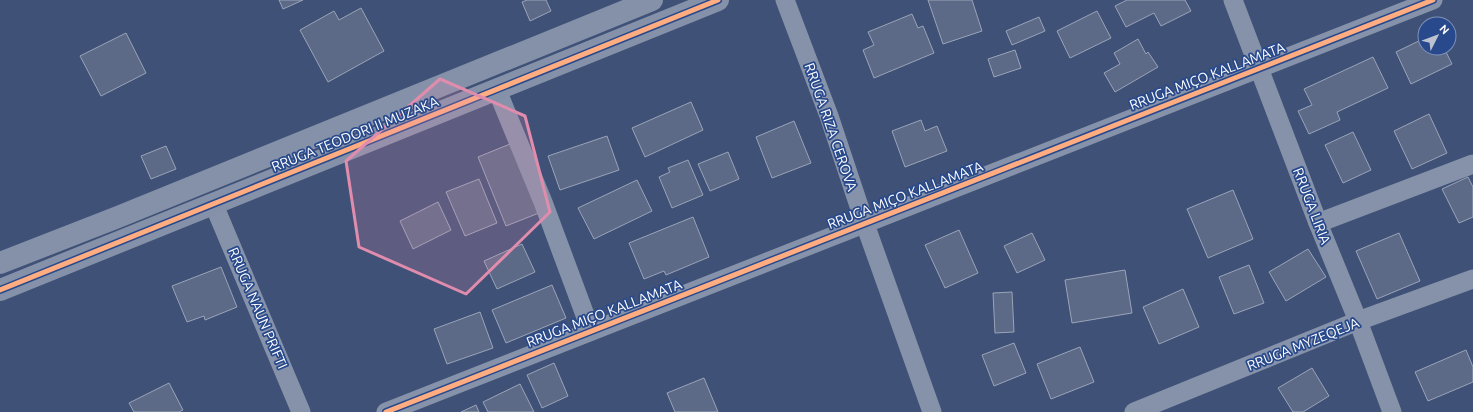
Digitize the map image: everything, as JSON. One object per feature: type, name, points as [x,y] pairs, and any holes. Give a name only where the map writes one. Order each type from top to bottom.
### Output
[{"type":"main road","name":"RRUGA TEODORI II MUZAKA","points":[[0,263],[118,217],[652,0]]},
{"type":"main road","name":"RRUGA TEODORI II MUZAKA","points":[[0,290],[214,205],[718,0]]},
{"type":"street","name":"RRUGA RIZA CEROVA","points":[[785,0],[829,116],[865,224],[932,412]]},
{"type":"street","name":"RRUGA LIRIA","points":[[1233,0],[1392,412]]},
{"type":"street","name":"RRUGA MIÇO KALLAMATA","points":[[386,412],[1433,0]]},
{"type":"street","points":[[497,90],[543,202],[591,332]]},
{"type":"street","points":[[1318,223],[1473,164]]},
{"type":"street","name":"RRUGA NAUN PRIFTI","points":[[214,205],[301,412]]},
{"type":"street","name":"RRUGA MYZEQEJA","points":[[1137,411],[1358,322],[1473,278]]},
{"type":"highlighted area","points":[[440,79],[525,116],[550,212],[466,294],[359,247],[346,161]]},
{"type":"building","points":[[279,0],[303,0],[283,9]]},
{"type":"building","points":[[527,0],[546,0],[551,11],[530,21],[522,2]]},
{"type":"building","points":[[928,0],[972,0],[982,31],[943,44]]},
{"type":"building","points":[[1127,0],[1185,0],[1191,11],[1161,26],[1154,13],[1126,27],[1115,6]]},
{"type":"building","points":[[361,8],[384,51],[328,82],[300,30],[334,11],[339,20]]},
{"type":"building","points":[[1097,11],[1111,38],[1070,58],[1057,31]]},
{"type":"building","points":[[912,14],[918,28],[923,26],[934,53],[874,78],[863,50],[874,45],[868,32]]},
{"type":"building","points":[[1039,17],[1045,31],[1012,45],[1006,31]]},
{"type":"building","points":[[126,33],[146,73],[101,96],[80,56]]},
{"type":"building","points":[[1138,39],[1146,54],[1148,52],[1158,67],[1115,92],[1104,73],[1120,64],[1114,53]]},
{"type":"building","points":[[1417,42],[1417,56],[1448,56],[1452,64],[1411,84],[1396,52]]},
{"type":"building","points":[[1015,50],[1021,68],[994,77],[988,59]]},
{"type":"building","points":[[1373,57],[1388,88],[1337,112],[1340,120],[1309,134],[1298,111],[1312,105],[1304,89]]},
{"type":"building","points":[[691,102],[703,130],[645,157],[632,128]]},
{"type":"building","points":[[1429,114],[1447,153],[1412,169],[1394,131]]},
{"type":"building","points":[[921,120],[925,131],[937,126],[947,151],[905,167],[892,131]]},
{"type":"building","points":[[794,121],[811,163],[772,178],[756,137]]},
{"type":"building","points":[[1353,132],[1371,170],[1343,183],[1325,145]]},
{"type":"building","points":[[607,136],[619,170],[560,190],[548,156]]},
{"type":"building","points":[[510,144],[539,213],[506,226],[478,157]]},
{"type":"building","points":[[166,146],[176,169],[151,179],[141,156]]},
{"type":"building","points":[[728,152],[739,179],[710,191],[698,164]]},
{"type":"building","points":[[688,160],[703,195],[672,208],[659,177],[670,172],[668,168]]},
{"type":"building","points":[[1468,177],[1473,187],[1473,217],[1459,223],[1442,189]]},
{"type":"building","points":[[479,179],[497,223],[465,236],[446,192]]},
{"type":"building","points":[[637,180],[652,211],[594,239],[578,208]]},
{"type":"building","points":[[1233,190],[1253,239],[1208,258],[1187,209]]},
{"type":"building","points":[[438,202],[451,230],[413,249],[400,221]]},
{"type":"building","points":[[693,217],[709,257],[666,275],[664,271],[644,279],[629,243]]},
{"type":"building","points":[[959,230],[978,273],[945,288],[925,245]]},
{"type":"building","points":[[1032,233],[1045,260],[1017,273],[1004,246]]},
{"type":"building","points":[[1399,233],[1420,281],[1377,299],[1356,251]]},
{"type":"building","points":[[522,244],[535,272],[497,289],[484,261]]},
{"type":"building","points":[[1308,249],[1326,277],[1286,301],[1269,272]]},
{"type":"building","points":[[1249,265],[1264,303],[1234,314],[1219,277]]},
{"type":"building","points":[[221,267],[237,307],[205,320],[204,316],[187,322],[172,286]]},
{"type":"building","points":[[1125,270],[1132,313],[1072,323],[1065,280]]},
{"type":"building","points":[[552,285],[566,318],[506,343],[492,310]]},
{"type":"building","points":[[1183,289],[1199,327],[1159,344],[1143,307]]},
{"type":"building","points":[[1012,292],[1014,332],[995,333],[993,293]]},
{"type":"building","points":[[480,312],[493,348],[447,364],[434,329]]},
{"type":"building","points":[[1014,343],[1026,373],[994,386],[982,355]]},
{"type":"building","points":[[1080,347],[1094,382],[1051,399],[1037,364]]},
{"type":"building","points":[[1466,350],[1473,367],[1473,382],[1428,401],[1415,372]]},
{"type":"building","points":[[554,363],[568,396],[542,408],[527,375]]},
{"type":"building","points":[[1312,368],[1329,396],[1303,412],[1293,412],[1278,388]]},
{"type":"building","points":[[704,378],[718,412],[675,412],[667,393]]},
{"type":"building","points":[[169,383],[183,410],[179,412],[134,412],[129,403]]},
{"type":"building","points":[[520,384],[534,412],[488,412],[483,402]]},
{"type":"building","points":[[476,405],[479,412],[461,412]]},
{"type":"cycle path","points":[[0,290],[718,0]]},
{"type":"cycle path","points":[[386,412],[1433,0]]}]
